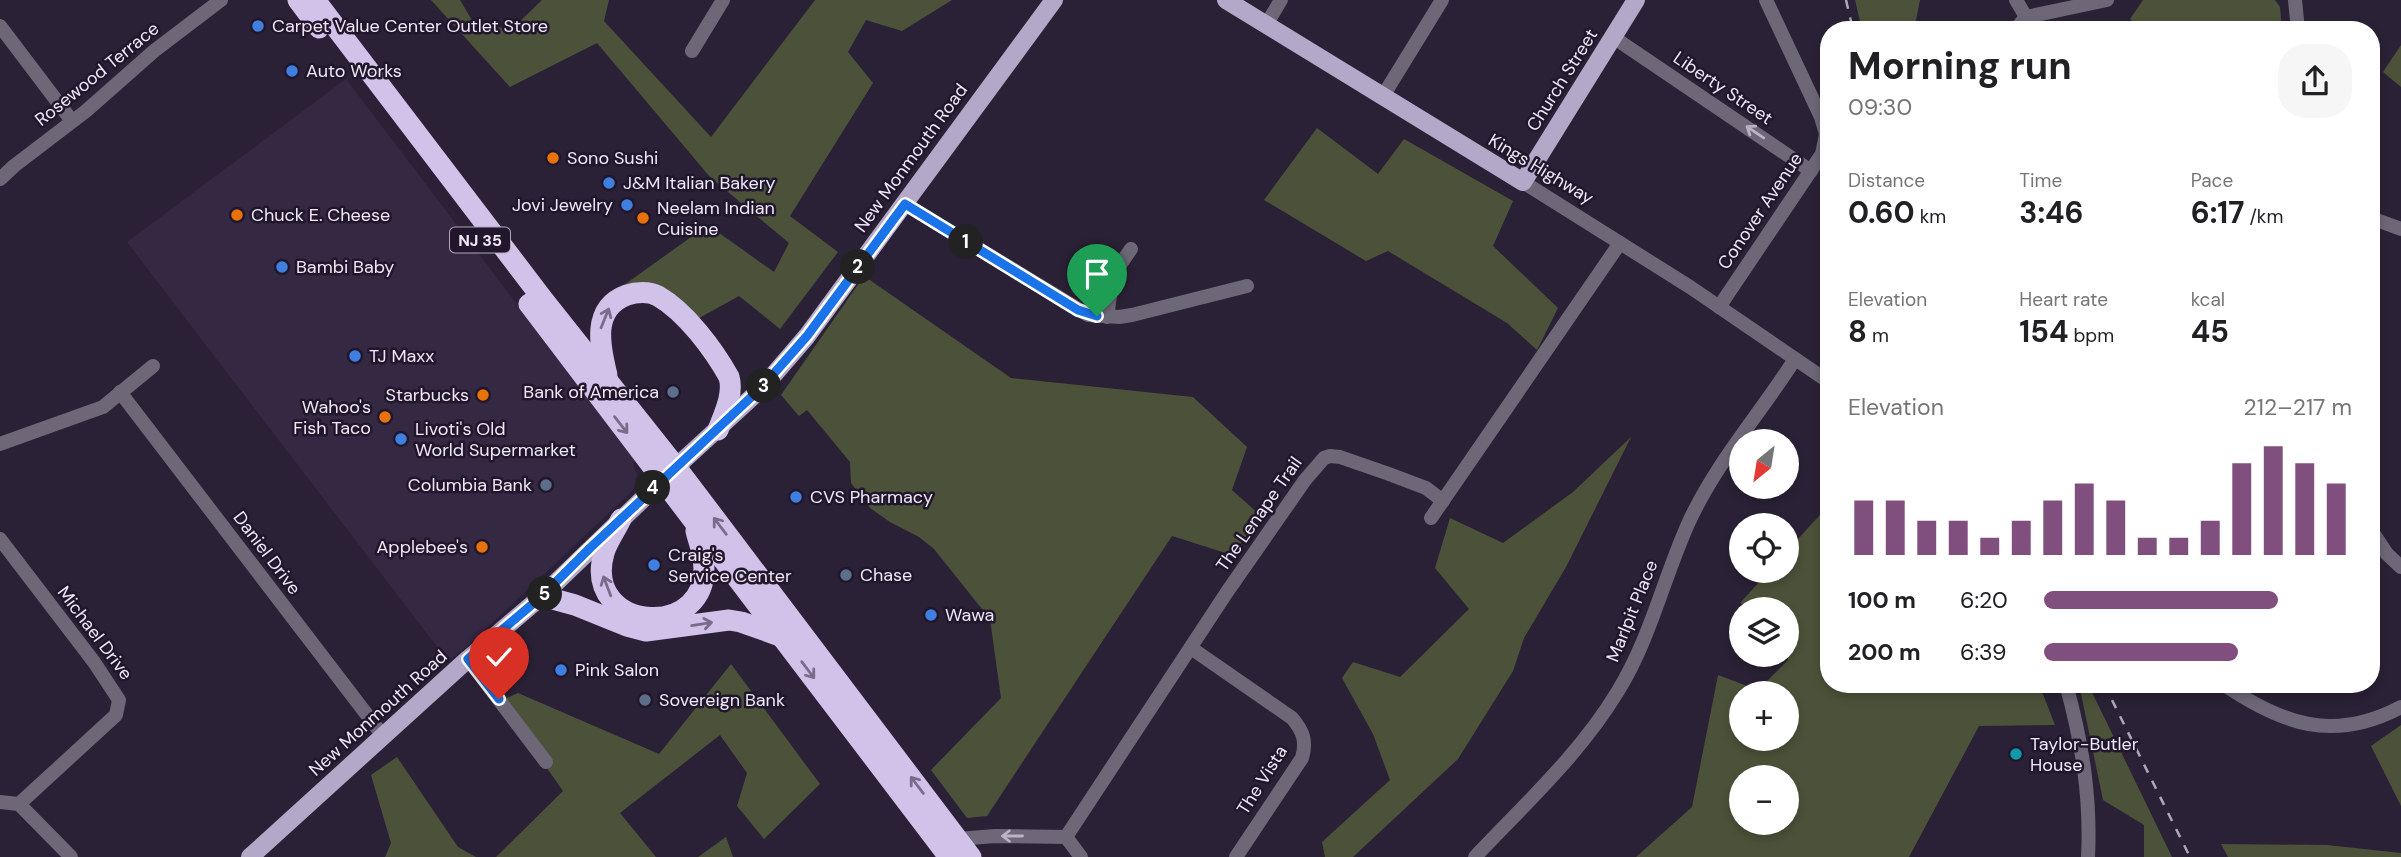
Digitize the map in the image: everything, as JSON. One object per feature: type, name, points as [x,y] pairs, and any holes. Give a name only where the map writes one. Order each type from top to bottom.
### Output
[{"type":"highway","name":"NJ 35","points":[[298,0],[669,473],[954,848]]},
{"type":"highway","name":"NJ 35","points":[[315,0],[610,383],[669,473],[693,519],[783,637],[954,848],[971,857]]},
{"type":"highway","points":[[610,383],[599,347],[601,324],[606,313],[616,300],[625,296],[642,293],[659,297],[696,331],[729,377],[732,384],[728,404],[718,430]]},
{"type":"highway","points":[[621,519],[604,553],[603,578],[606,589],[620,607],[629,613],[656,619],[677,613],[687,606],[699,588],[704,559],[693,519]]},
{"type":"highway","points":[[542,596],[575,604],[646,631],[729,620],[783,637]]},
{"type":"main road","name":"New Monmouth Road","points":[[250,857],[468,659],[542,596],[762,387],[799,346],[1054,0]]},
{"type":"main road","name":"Kings Highway","points":[[1226,0],[1523,182]]},
{"type":"main road","name":"Church Street","points":[[1523,182],[1636,0]]},
{"type":"street","name":"Rosewood Terrace","points":[[0,179],[154,51],[221,0]]},
{"type":"street","points":[[692,51],[723,0]]},
{"type":"street","points":[[1266,25],[1281,0]]},
{"type":"street","points":[[1383,96],[1442,0]]},
{"type":"street","name":"Conover Avenue","points":[[1766,0],[1820,115]]},
{"type":"street","points":[[2016,0],[2026,18]]},
{"type":"street","points":[[2023,21],[2026,18],[2107,0]]},
{"type":"street","points":[[2295,0],[2297,21]]},
{"type":"street","points":[[0,26],[72,121]]},
{"type":"street","name":"Liberty Street","points":[[1613,37],[1811,171]]},
{"type":"street","name":"Conover Avenue","points":[[1719,307],[1820,158]]},
{"type":"street","name":"Kings Highway","points":[[1523,182],[1719,307],[1820,376]]},
{"type":"street","points":[[905,204],[1088,315],[1132,315],[1247,286]]},
{"type":"street","points":[[2380,221],[2401,229]]},
{"type":"street","points":[[1431,518],[1620,243]]},
{"type":"street","points":[[1107,317],[1113,275],[1131,249]]},
{"type":"street","name":"Marlpit Place","points":[[1475,857],[1570,757],[1618,691],[1648,631],[1676,551],[1704,492],[1795,359]]},
{"type":"street","points":[[0,444],[103,407],[153,366]]},
{"type":"street","name":"Daniel Drive","points":[[120,392],[384,737]]},
{"type":"street","name":"The Lenape Trail","points":[[1066,837],[1297,491],[1324,458],[1340,457],[1377,470],[1426,488],[1443,501]]},
{"type":"street","name":"Michael Drive","points":[[0,539],[120,700],[116,715],[19,804]]},
{"type":"street","points":[[2380,544],[2401,567]]},
{"type":"street","name":"The Vista","points":[[1191,648],[1292,718],[1303,733],[1305,744],[1302,758],[1236,857]]},
{"type":"street","points":[[468,659],[546,762]]},
{"type":"street","points":[[2068,693],[2084,761],[2088,797],[2088,857]]},
{"type":"street","points":[[2237,693],[2271,714],[2314,725],[2351,724],[2370,720],[2401,707]]},
{"type":"street","points":[[0,802],[19,804],[71,857]]},
{"type":"street","points":[[954,848],[995,835],[1066,837],[1081,857]]},
{"type":"shaded area","points":[[346,79],[636,461],[633,463],[637,474],[633,490],[468,646],[448,661],[127,242]]},
{"type":"green space","points":[[431,0],[460,0],[473,22],[511,30],[542,0],[609,0],[604,21],[711,137],[815,0],[952,0],[902,31],[866,20],[848,52],[873,83],[790,216],[838,252],[780,329],[739,296],[692,322],[617,290],[708,225],[774,272],[789,243],[710,177],[597,43],[510,87]]},
{"type":"green space","points":[[1855,0],[1920,0],[1916,21],[1860,21]]},
{"type":"green space","points":[[2143,0],[2275,0],[2280,7],[2281,21],[2132,21],[2130,19]]},
{"type":"green space","points":[[2401,45],[2401,87],[2383,72]]},
{"type":"green space","points":[[1317,128],[1378,174],[1404,139],[1513,201],[1493,246],[1558,308],[1537,350],[1507,323],[1388,251],[1366,261],[1264,200]]},
{"type":"green space","points":[[864,276],[1011,378],[1193,397],[1247,447],[1232,490],[1261,516],[1232,555],[1172,536],[987,816],[967,818],[931,770],[1001,698],[990,619],[934,549],[870,508],[851,483],[850,462],[807,410],[799,416],[781,395]]},
{"type":"green space","points":[[1631,437],[1566,567],[1524,638],[1513,671],[1458,759],[1353,857],[1325,857],[1322,842],[1390,780],[1373,734],[1342,678],[1353,662],[1400,677],[1469,609],[1435,568],[1450,518],[1503,543],[1573,492]]},
{"type":"green space","points":[[1820,515],[1820,693],[2043,693],[2055,725],[1979,726],[1909,857],[1636,857],[1692,807],[1718,675],[1734,681],[1729,681],[1729,751],[1799,751],[1799,681],[1767,681],[1781,667],[1799,667],[1799,597],[1745,597],[1758,583],[1799,583],[1799,538]]},
{"type":"green space","points":[[731,664],[820,784],[764,839],[737,806],[747,773],[720,735],[620,813],[656,857],[496,857],[563,791],[500,701],[518,693],[659,754]]},
{"type":"green space","points":[[2081,693],[2092,693],[2172,857],[2144,857],[2144,825],[2103,800]]},
{"type":"green space","points":[[2401,725],[2401,806],[2371,746]]},
{"type":"green space","points":[[397,757],[458,847],[476,857],[385,857],[391,843],[371,775]]},
{"type":"green space","points":[[726,837],[733,857],[698,857]]},
{"type":"green space","points":[[2221,844],[2327,845],[2401,853],[2401,857],[2228,857]]},
{"type":"railway","points":[[1846,0],[1851,21]]},
{"type":"railway","points":[[2108,693],[2190,857]]},
{"type":"place","name":"Carpet Value Center Outlet Store","points":[[258,26]]},
{"type":"place","name":"Auto Works","points":[[292,71]]},
{"type":"place","name":"Sono Sushi","points":[[553,158]]},
{"type":"place","name":"J&M Italian Bakery","points":[[609,183]]},
{"type":"place","name":"Jovi Jewelry","points":[[627,205]]},
{"type":"place","name":"Chuck E. Cheese","points":[[237,215]]},
{"type":"place","name":"Neelam Indian Cuisine","points":[[643,218]]},
{"type":"place","name":"Bambi Baby","points":[[282,267]]},
{"type":"place","name":"TJ Maxx","points":[[355,356]]},
{"type":"place","name":"Bank of America","points":[[673,392]]},
{"type":"place","name":"Starbucks","points":[[483,395]]},
{"type":"place","name":"Wahoo's Fish Taco","points":[[385,417]]},
{"type":"place","name":"Livoti's Old World Supermarket","points":[[401,439]]},
{"type":"place","name":"Columbia Bank","points":[[546,485]]},
{"type":"place","name":"CVS Pharmacy","points":[[796,497]]},
{"type":"place","name":"Applebee's","points":[[482,547]]},
{"type":"place","name":"Craig's Service Center","points":[[654,565]]},
{"type":"place","name":"Chase","points":[[846,575]]},
{"type":"place","name":"Wawa","points":[[931,615]]},
{"type":"place","name":"Pink Salon","points":[[561,670]]},
{"type":"place","name":"Sovereign Bank","points":[[645,700]]},
{"type":"place","name":"Taylor-Butler House","points":[[2016,754]]},
{"type":"route","points":[[499,699],[468,659],[542,596],[762,387],[807,336],[905,204],[1078,310],[1097,316]]}]
